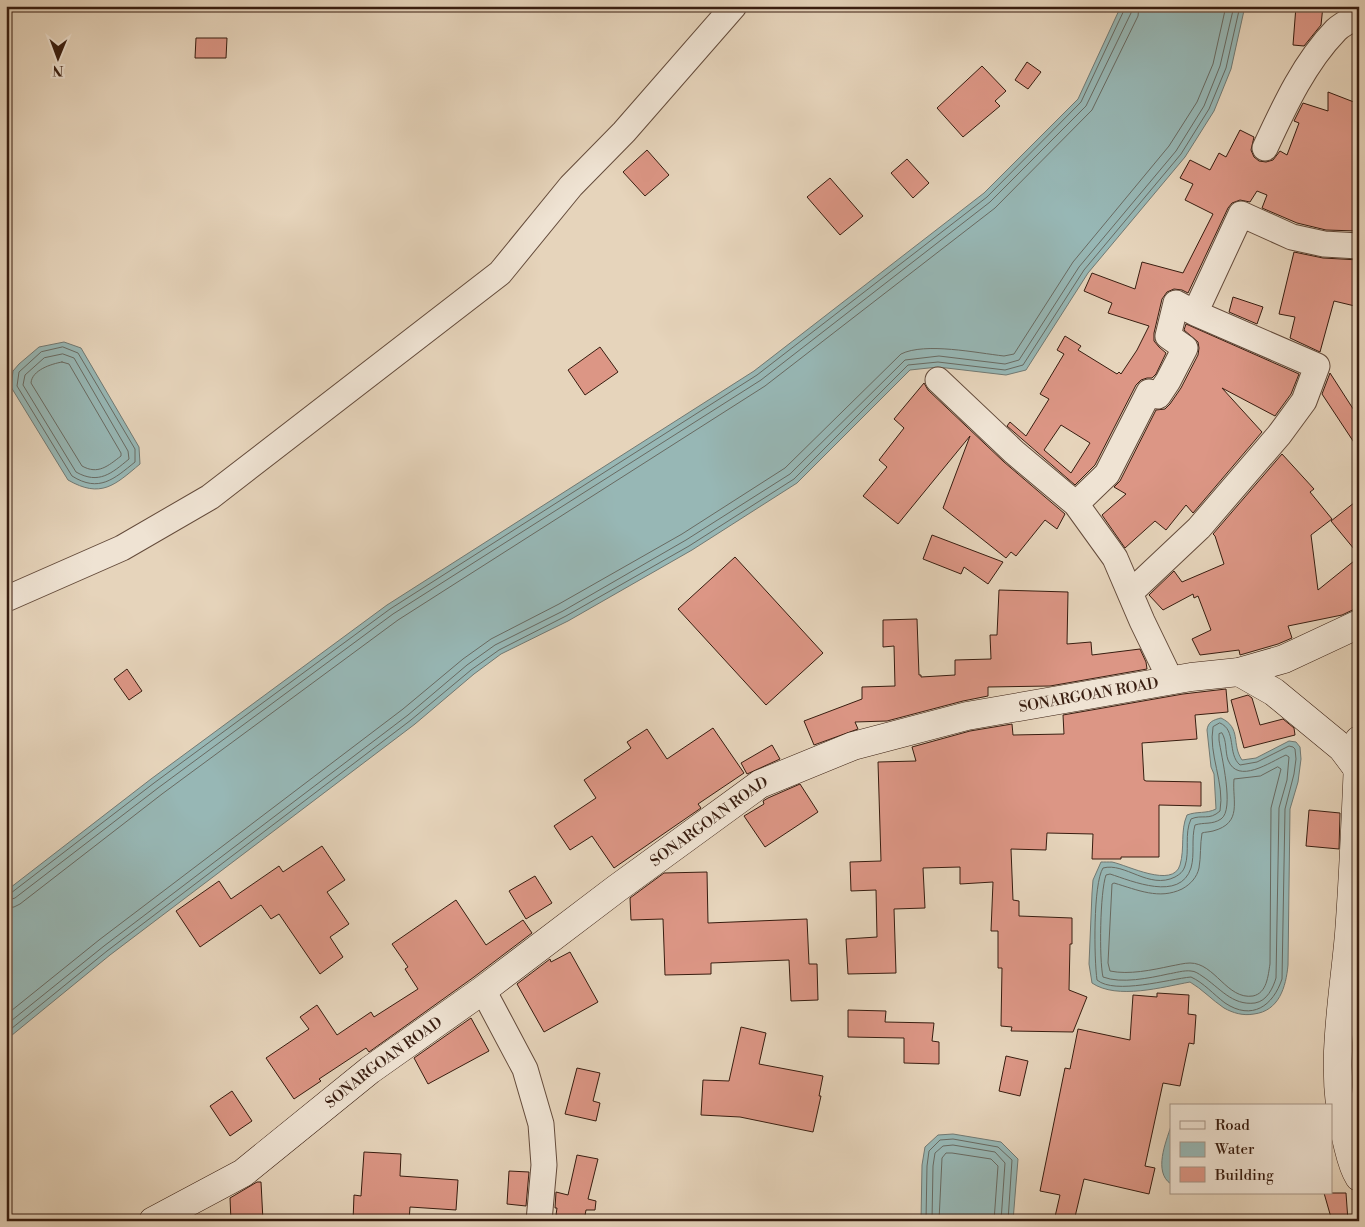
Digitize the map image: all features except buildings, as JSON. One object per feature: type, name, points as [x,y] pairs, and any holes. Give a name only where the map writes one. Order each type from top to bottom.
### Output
[{"type":"main road","name":"SONARGOAN ROAD","points":[[153,1221],[243,1173],[370,1070],[483,990],[616,889],[760,784],[853,746],[968,716],[1171,681],[1240,672],[1284,659],[1359,624]]},
{"type":"main road","points":[[1240,672],[1274,692],[1342,748],[1358,768]]},
{"type":"main road","points":[[1359,740],[1349,935],[1340,1003],[1338,1048],[1338,1086],[1342,1124],[1354,1168],[1359,1178]]},
{"type":"street","points":[[6,599],[122,548],[210,497],[500,273],[571,186],[624,132],[734,6]]},
{"type":"street","points":[[1265,148],[1287,100],[1317,53],[1337,29],[1359,16]]},
{"type":"street","points":[[1195,313],[1241,214],[1292,237],[1324,244],[1359,246]]},
{"type":"street","points":[[1076,504],[1107,474],[1149,392],[1158,396],[1185,348],[1168,336],[1176,303],[1317,366],[1304,401],[1279,436],[1199,528],[1130,592]]},
{"type":"street","points":[[938,380],[1014,452],[1076,504],[1115,558],[1142,621],[1171,681]]},
{"type":"street","points":[[483,990],[525,1069],[541,1124],[544,1164],[539,1221]]},
{"type":"water","points":[[1121,6],[1245,6],[1231,69],[1214,111],[1185,157],[1088,273],[1026,370],[1006,375],[938,367],[910,370],[797,483],[692,550],[568,621],[501,654],[474,674],[415,724],[110,955],[6,1040],[6,891],[151,779],[387,605],[754,371],[984,193],[1078,99]]},
{"type":"water","points":[[64,342],[81,348],[139,447],[140,464],[123,478],[107,487],[99,489],[90,488],[80,486],[68,480],[11,387],[13,371],[39,347]]},
{"type":"water","points":[[1221,718],[1234,731],[1237,748],[1242,760],[1256,758],[1289,741],[1296,742],[1300,747],[1301,759],[1298,782],[1290,809],[1287,973],[1280,997],[1275,1003],[1263,1012],[1250,1015],[1238,1014],[1224,1008],[1190,982],[1140,991],[1114,991],[1102,988],[1092,983],[1089,964],[1093,880],[1101,862],[1112,862],[1149,874],[1169,875],[1176,872],[1180,865],[1187,815],[1216,809],[1214,774],[1211,767],[1207,730],[1211,722]]},
{"type":"water","points":[[1170,1129],[1170,1183],[1163,1172],[1162,1156]]},
{"type":"water","points":[[953,1134],[1001,1142],[1018,1159],[1013,1221],[921,1221],[922,1165],[925,1147],[938,1135]]}]
